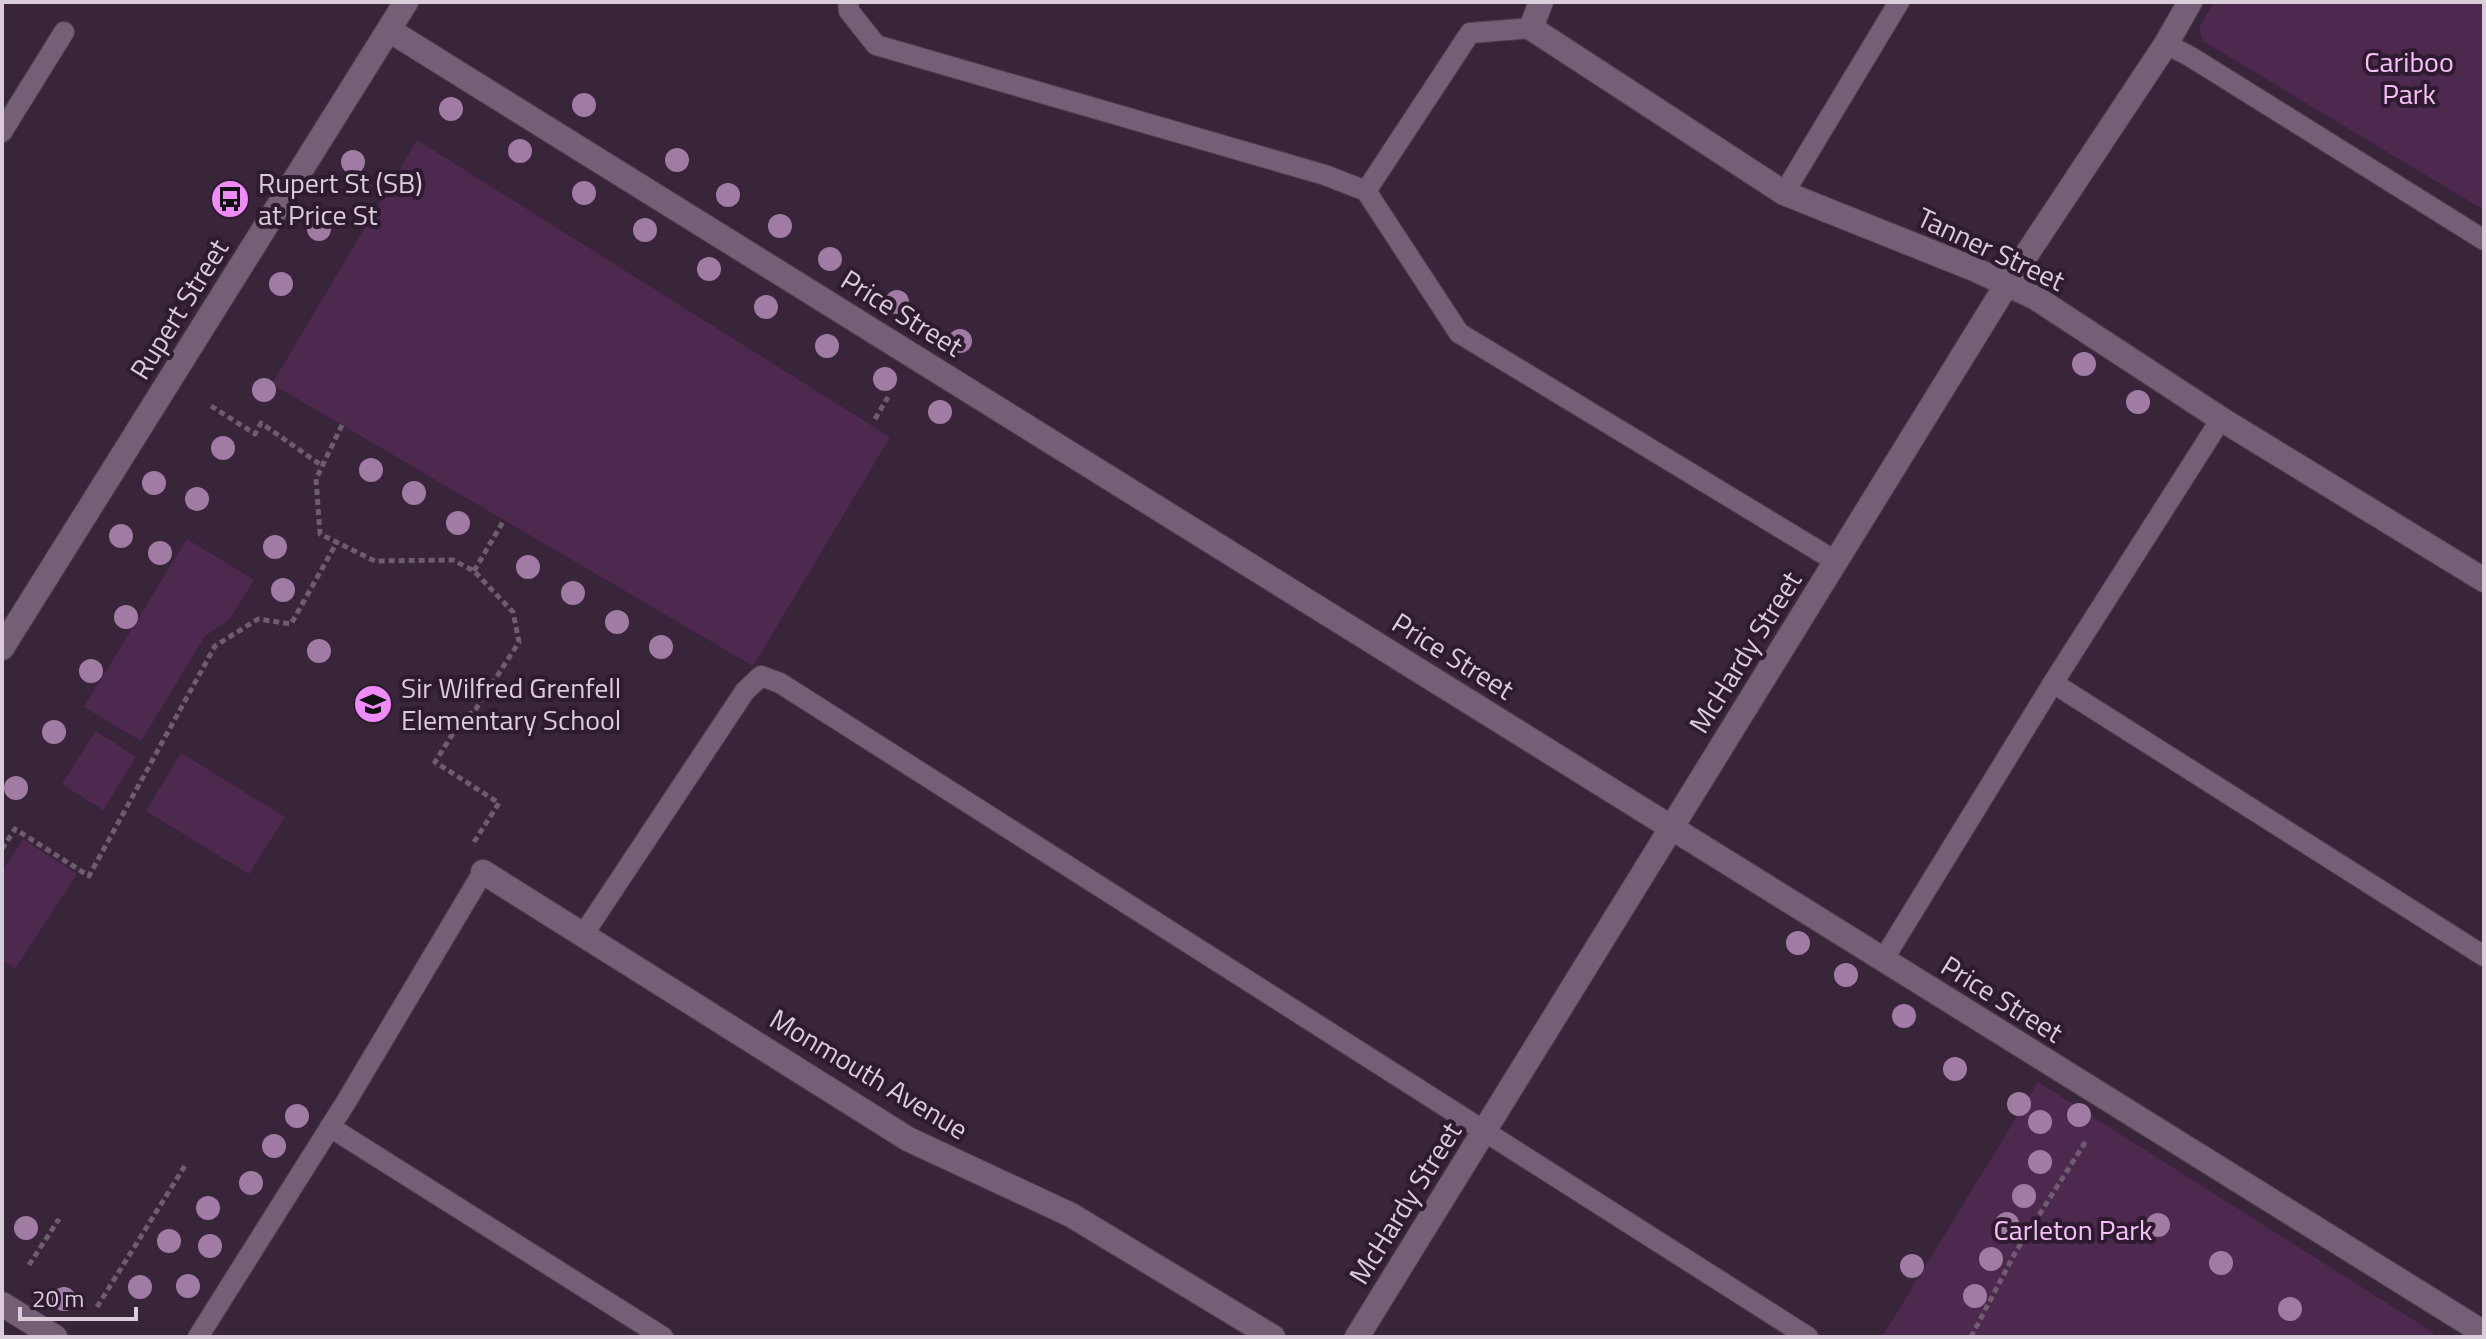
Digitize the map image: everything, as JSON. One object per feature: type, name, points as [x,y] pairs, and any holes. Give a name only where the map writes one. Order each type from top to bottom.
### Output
[{"type":"street","name":"Rupert Street","points":[[2,648],[406,2]]},
{"type":"street","points":[[1531,28],[1541,2]]},
{"type":"street","name":"McHardy Street","points":[[1357,1337],[2007,284],[2166,44],[2190,2]]},
{"type":"street","name":"Tanner Street","points":[[1531,28],[1784,193],[2007,284],[2049,306],[2221,419],[2484,580]]},
{"type":"street","name":"Price Street","points":[[389,30],[2484,1333]]},
{"type":"street","name":"Monmouth Avenue","points":[[483,872],[908,1139],[1071,1215],[1273,1337]]},
{"type":"street","points":[[2,1304],[55,1337]]},
{"type":"lane","points":[[848,2],[849,11],[876,45],[1325,175],[1366,191],[1459,333],[1837,562]]},
{"type":"lane","points":[[1784,193],[1899,2]]},
{"type":"lane","points":[[1366,191],[1470,33],[1531,28]]},
{"type":"lane","points":[[2,132],[64,32]]},
{"type":"lane","points":[[2166,44],[2484,240]]},
{"type":"lane","points":[[1883,960],[2053,683],[2221,419]]},
{"type":"lane","points":[[583,935],[745,691],[761,676],[793,691],[1808,1337]]},
{"type":"lane","points":[[2053,683],[2484,956]]},
{"type":"lane","points":[[198,1337],[330,1127],[483,872]]},
{"type":"lane","points":[[330,1127],[663,1337]]},
{"type":"path","points":[[875,419],[888,397]]},
{"type":"path","points":[[211,406],[255,434],[261,423],[321,465]]},
{"type":"path","points":[[342,425],[316,479],[320,534],[375,561],[453,560],[474,571],[513,612],[519,642],[474,712],[464,716],[435,762]]},
{"type":"path","points":[[474,571],[504,520]]},
{"type":"path","points":[[2,849],[15,829],[89,876],[215,646],[258,619],[291,624],[337,542]]},
{"type":"path","points":[[1971,1337],[2015,1253],[2086,1141]]},
{"type":"path","points":[[97,1307],[186,1164]]},
{"type":"path","points":[[29,1265],[59,1219]]},
{"type":"green space","name":"Cariboo Park","points":[[2214,2],[2484,2],[2484,210],[2203,41],[2199,28]]},
{"type":"green space","points":[[417,140],[890,437],[753,666],[272,384]]},
{"type":"green space","points":[[187,539],[254,580],[230,619],[205,636],[141,741],[84,707]]},
{"type":"green space","points":[[96,731],[136,757],[103,810],[62,784]]},
{"type":"green space","points":[[181,753],[285,817],[249,874],[146,811]]},
{"type":"green space","points":[[23,839],[77,874],[15,969],[2,960],[2,871]]},
{"type":"green space","name":"Carleton Park","points":[[2038,1082],[2434,1333],[2431,1337],[1882,1337]]},
{"type":"place","name":"Rupert St (SB) at Price St","points":[[230,199]]},
{"type":"place","name":"Sir Wilfred Grenfell Elementary School","points":[[373,704]]}]
